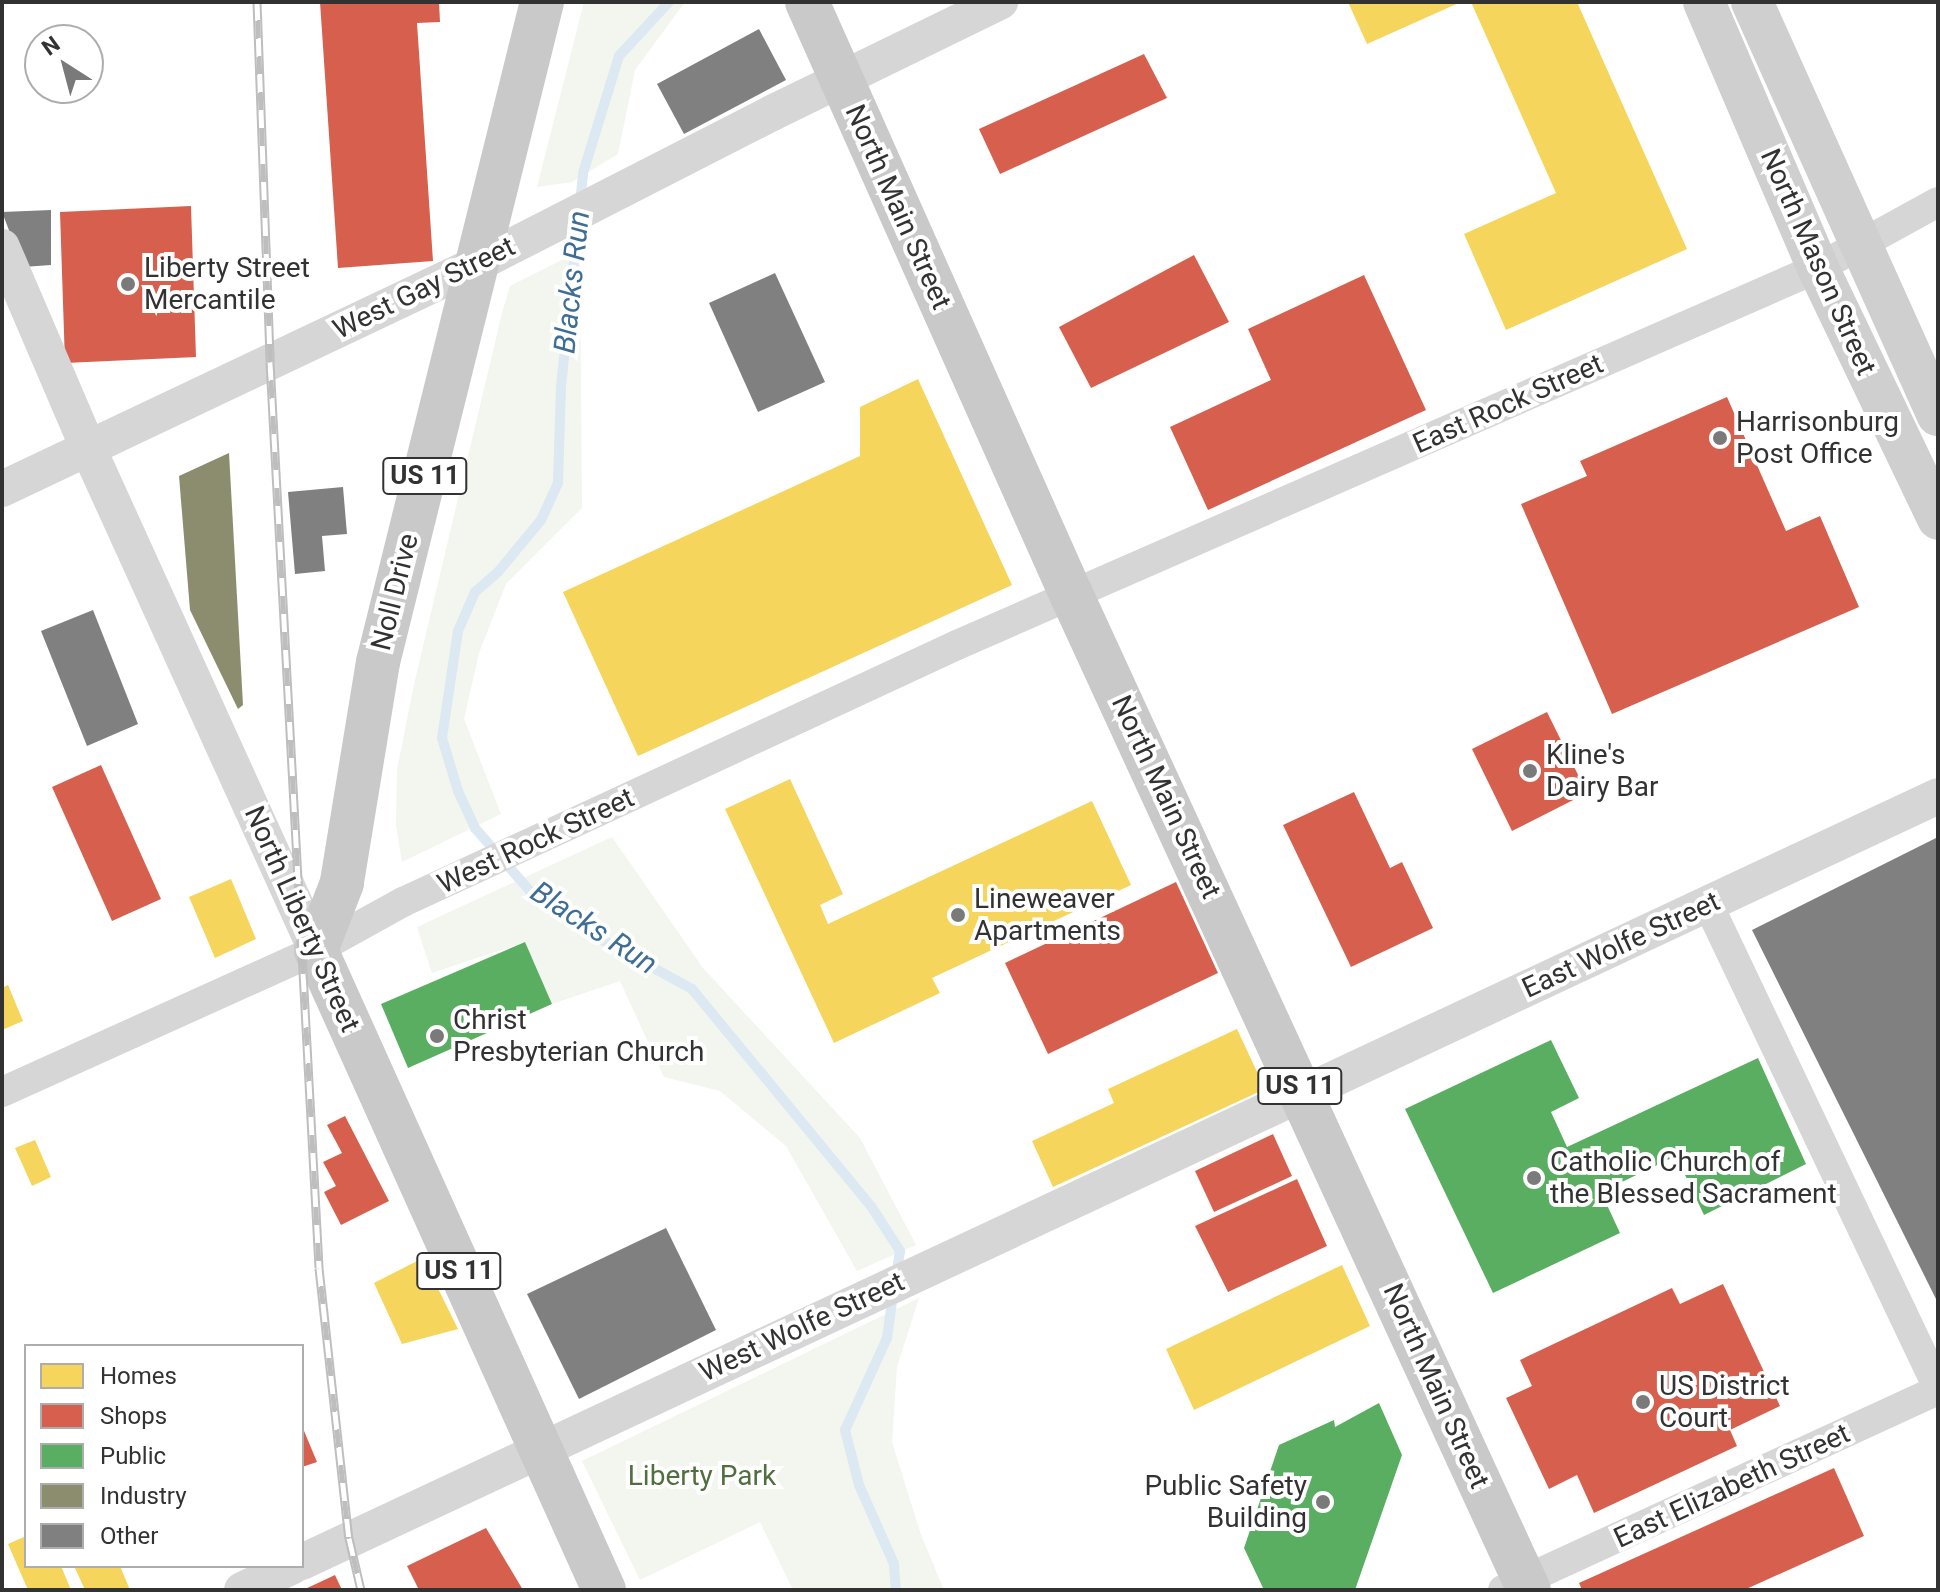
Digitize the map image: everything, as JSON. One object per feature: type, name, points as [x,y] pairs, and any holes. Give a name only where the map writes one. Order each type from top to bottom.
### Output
[{"type":"main road","name":"Noll Drive","points":[[316,950],[342,883],[378,662],[542,2]]},
{"type":"main road","name":"North Main Street","points":[[807,2],[1071,594],[1304,1095],[1519,1587]]},
{"type":"main road","name":"North Mason Street","points":[[1704,2],[1818,268],[1938,519]]},
{"type":"main road","name":"North Mason Street","points":[[1752,2],[1938,415]]},
{"type":"main road","name":"North Liberty Street","points":[[316,950],[604,1590]]},
{"type":"street","name":"West Gay Street","points":[[2,489],[477,264],[1000,2]]},
{"type":"street","name":"East Rock Street","points":[[1071,594],[1818,268],[1938,202]]},
{"type":"street","name":"North Liberty Street","points":[[2,247],[88,448],[316,950]]},
{"type":"street","name":"West Rock Street","points":[[2,1092],[316,950],[469,871],[1071,594]]},
{"type":"street","name":"East Wolfe Street","points":[[1304,1095],[1938,796]]},
{"type":"street","points":[[1708,904],[1938,1389]]},
{"type":"street","name":"West Wolfe Street","points":[[304,1561],[912,1275],[1304,1095]]},
{"type":"street","name":"East Elizabeth Street","points":[[1519,1587],[1938,1389]]},
{"type":"street","points":[[242,1590],[289,1568]]},
{"type":"green space","points":[[584,2],[685,2],[635,70],[618,154],[572,182],[537,187]]},
{"type":"green space","points":[[584,249],[580,264],[582,508],[506,584],[479,653],[464,719],[501,814],[402,862],[396,825],[397,770],[415,680],[510,286]]},
{"type":"green space","points":[[612,837],[703,968],[860,1138],[916,1245],[857,1271],[786,1146],[720,1091],[664,1077],[620,981],[552,1004],[525,942],[432,973],[417,927]]},
{"type":"green space","name":"Liberty Park","points":[[919,1298],[897,1367],[892,1442],[921,1535],[944,1590],[793,1590],[760,1522],[640,1580],[582,1461]]},
{"type":"building: Homes","points":[[1348,2],[1461,2],[1367,44]]},
{"type":"building: Homes","points":[[1471,2],[1577,2],[1687,249],[1506,330],[1464,234],[1556,193]]},
{"type":"building: Homes","points":[[918,379],[1012,585],[638,756],[563,592],[860,456],[860,407]]},
{"type":"building: Homes","name":"Lineweaver Apartments","points":[[790,779],[843,894],[820,905],[828,924],[1092,801],[1131,885],[932,978],[940,993],[834,1043],[725,809]]},
{"type":"building: Homes","points":[[231,879],[256,939],[215,958],[189,897]]},
{"type":"building: Homes","points":[[8,985],[23,1021],[2,1030],[2,988]]},
{"type":"building: Homes","points":[[1237,1029],[1265,1089],[1053,1187],[1032,1141],[1114,1103],[1108,1089]]},
{"type":"building: Homes","points":[[35,1140],[51,1177],[32,1186],[15,1148]]},
{"type":"building: Homes","points":[[423,1258],[458,1329],[402,1344],[374,1283]]},
{"type":"building: Homes","points":[[1342,1265],[1370,1326],[1194,1410],[1166,1349]]},
{"type":"building: Homes","points":[[24,1537],[24,1568],[62,1568],[71,1590],[28,1590],[8,1544]]},
{"type":"building: Homes","points":[[75,1568],[121,1568],[130,1590],[85,1590]]},
{"type":"building: Shops","points":[[320,2],[439,2],[440,22],[417,23],[433,261],[338,268]]},
{"type":"building: Shops","points":[[1144,54],[1167,98],[1000,174],[979,129]]},
{"type":"building: Shops","name":"Liberty Street Mercantile","points":[[191,206],[196,357],[65,363],[60,212]]},
{"type":"building: Shops","points":[[1194,255],[1229,322],[1091,388],[1059,327]]},
{"type":"building: Shops","points":[[1364,275],[1426,410],[1208,510],[1170,427],[1271,380],[1248,329]]},
{"type":"building: Shops","points":[[1727,397],[1786,531],[1820,516],[1859,607],[1612,714],[1521,504],[1587,476],[1580,461]]},
{"type":"building: Shops","name":"Kline's Dairy Bar","points":[[1547,712],[1587,793],[1512,831],[1472,749]]},
{"type":"building: Shops","points":[[101,765],[161,899],[112,921],[52,787]]},
{"type":"building: Shops","points":[[1354,792],[1390,868],[1402,862],[1433,928],[1351,967],[1283,825]]},
{"type":"building: Shops","points":[[1176,882],[1218,973],[1048,1054],[1005,963]]},
{"type":"building: Shops","points":[[345,1116],[389,1201],[341,1225],[324,1192],[336,1186],[323,1162],[342,1153],[327,1125]]},
{"type":"building: Shops","points":[[1273,1134],[1292,1176],[1214,1212],[1195,1171]]},
{"type":"building: Shops","points":[[1297,1179],[1327,1246],[1228,1292],[1195,1226]]},
{"type":"building: Shops","name":"US District Court","points":[[1723,1284],[1780,1406],[1730,1430],[1737,1446],[1594,1513],[1577,1475],[1549,1489],[1506,1398],[1532,1386],[1520,1360],[1672,1288],[1680,1304]]},
{"type":"building: Shops","points":[[304,1431],[317,1462],[304,1466]]},
{"type":"building: Shops","points":[[1834,1468],[1864,1536],[1744,1590],[1582,1590],[1579,1583]]},
{"type":"building: Shops","points":[[486,1528],[523,1590],[419,1590],[407,1566]]},
{"type":"building: Shops","points":[[335,1575],[342,1590],[303,1590]]},
{"type":"building: Public","name":"Christ Presbyterian Church","points":[[525,942],[552,1004],[408,1068],[381,1004]]},
{"type":"building: Public","name":"Catholic Church of the Blessed Sacrament","points":[[1551,1040],[1579,1098],[1551,1112],[1567,1147],[1758,1058],[1806,1164],[1704,1215],[1676,1156],[1601,1192],[1620,1233],[1493,1293],[1405,1109]]},
{"type":"building: Public","name":"Public Safety Building","points":[[1379,1403],[1402,1455],[1355,1590],[1264,1590],[1244,1548],[1279,1445],[1334,1420],[1335,1427]]},
{"type":"building: Industry","points":[[229,453],[243,705],[238,709],[190,610],[179,476]]},
{"type":"building: Other","points":[[759,29],[786,80],[684,134],[657,84]]},
{"type":"building: Other","points":[[51,210],[51,265],[23,267],[2,212]]},
{"type":"building: Other","points":[[775,273],[825,382],[758,412],[709,303]]},
{"type":"building: Other","points":[[343,487],[347,534],[322,536],[325,571],[295,574],[288,492]]},
{"type":"building: Other","points":[[93,610],[138,724],[87,746],[41,631]]},
{"type":"building: Other","points":[[1938,837],[1938,1303],[1752,930]]},
{"type":"building: Other","points":[[666,1228],[716,1330],[579,1399],[527,1294]]},
{"type":"waterway","name":"Blacks Run","points":[[580,203],[583,173],[619,56],[669,2]]},
{"type":"waterway","name":"Blacks Run","points":[[578,222],[561,387],[558,483],[541,520],[498,572],[475,592],[458,631],[442,738],[458,791],[475,828],[530,891],[597,937],[692,989],[871,1206],[900,1251],[896,1276]]},
{"type":"waterway","name":"Blacks Run","points":[[893,1295],[887,1338],[845,1430],[859,1485],[894,1564],[896,1590]]},
{"type":"railway","points":[[257,2],[270,362],[319,1268],[349,1538],[361,1590]]},
{"type":"place","name":"Liberty Street Mercantile","points":[[128,284]]},
{"type":"place","name":"Harrisonburg Post Office","points":[[1720,438]]},
{"type":"place","name":"Kline's Dairy Bar","points":[[1530,771]]},
{"type":"place","name":"Lineweaver Apartments","points":[[958,915]]},
{"type":"place","name":"Christ Presbyterian Church","points":[[437,1036]]},
{"type":"place","name":"Catholic Church of the Blessed Sacrament","points":[[1534,1178]]},
{"type":"place","name":"US District Court","points":[[1643,1402]]},
{"type":"place","name":"Public Safety Building","points":[[1323,1502]]}]
